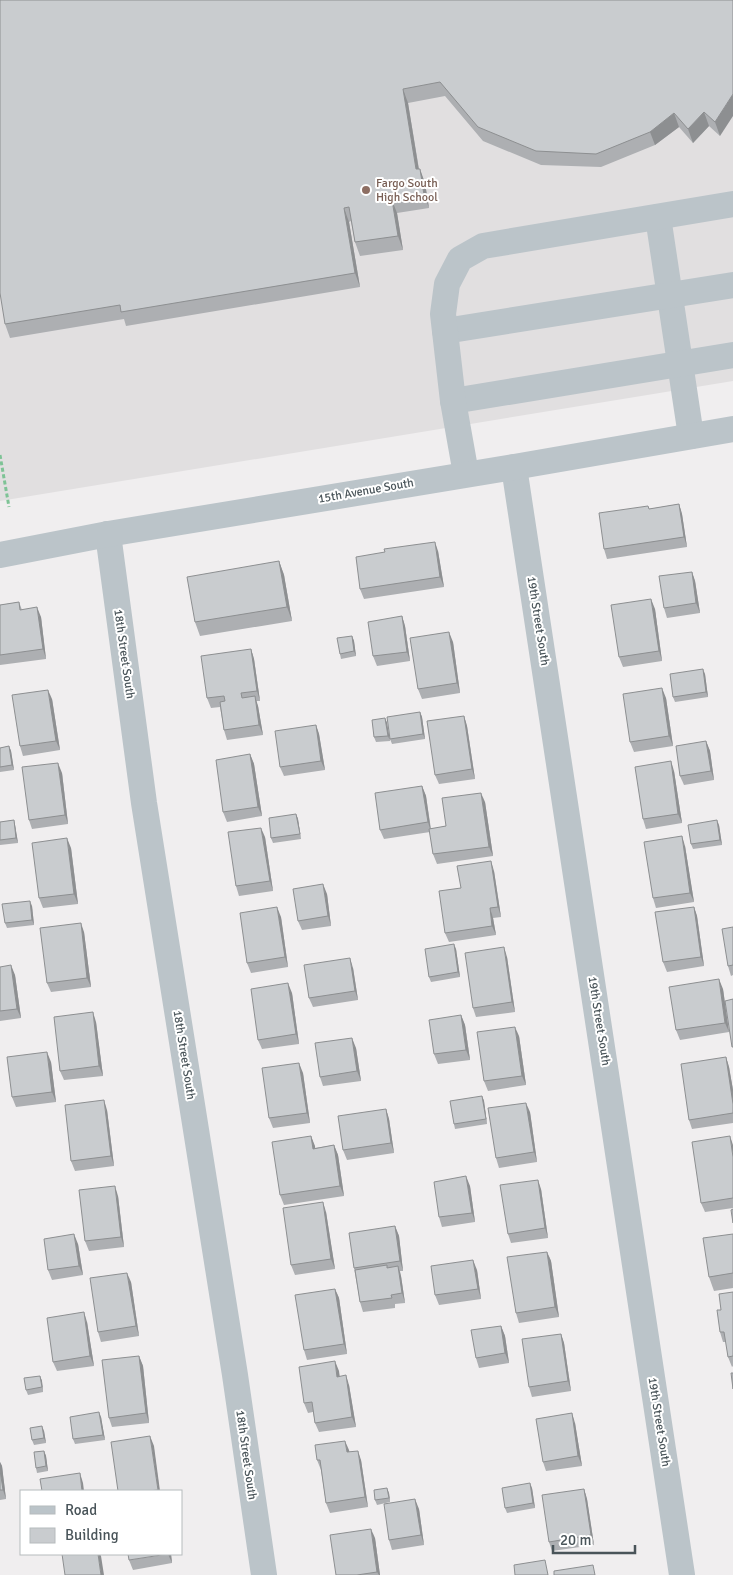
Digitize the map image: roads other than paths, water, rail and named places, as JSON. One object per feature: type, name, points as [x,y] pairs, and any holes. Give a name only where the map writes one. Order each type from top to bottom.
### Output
[{"type":"street","points":[[466,474],[453,401],[443,314],[447,284],[460,260],[483,246],[733,204]]},
{"type":"street","points":[[658,217],[691,436]]},
{"type":"street","points":[[445,331],[733,285]]},
{"type":"street","points":[[453,401],[733,355]]},
{"type":"street","name":"15th Avenue South","points":[[0,555],[108,534],[733,429]]},
{"type":"street","name":"19th Street South","points":[[514,467],[682,1575]]},
{"type":"street","name":"18th Street South","points":[[108,534],[144,803],[233,1365],[264,1575]]},
{"type":"place","name":"Fargo South High School","points":[[366,190]]}]
